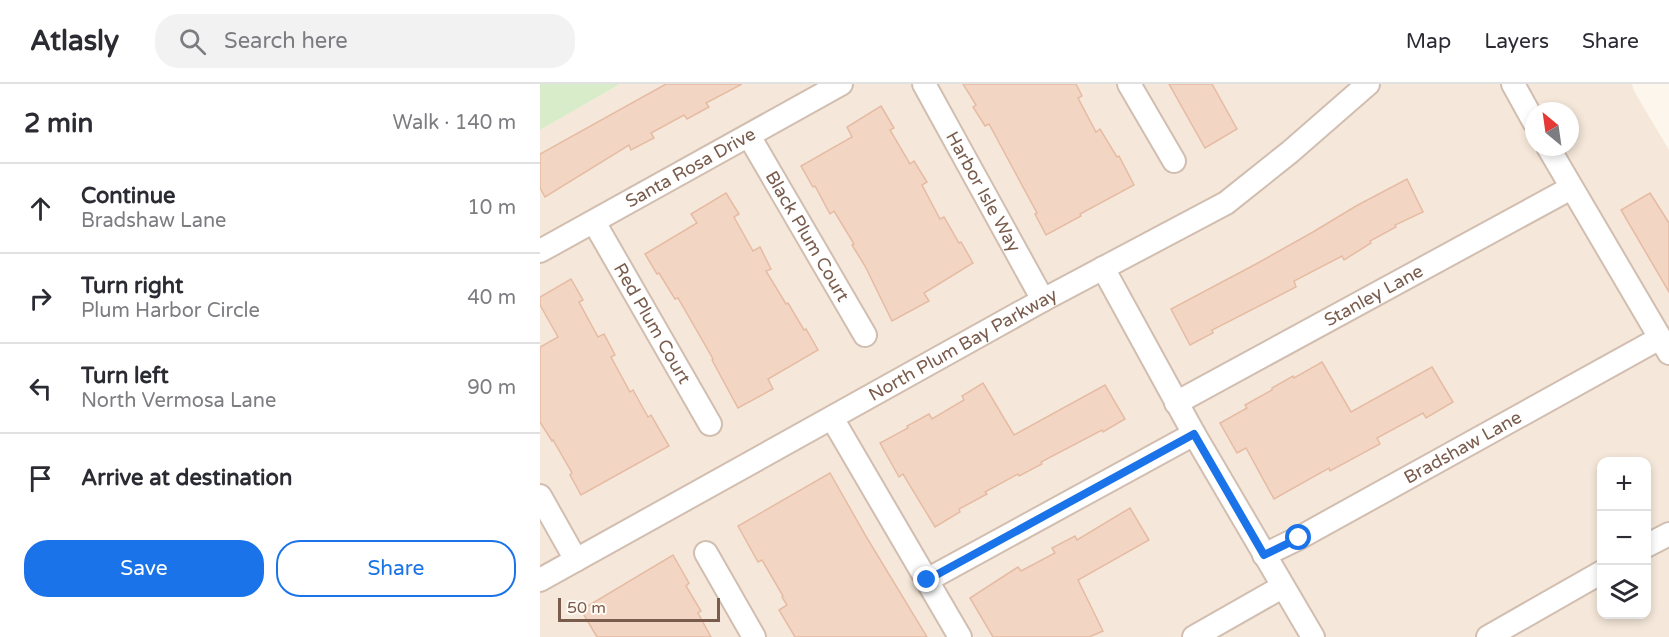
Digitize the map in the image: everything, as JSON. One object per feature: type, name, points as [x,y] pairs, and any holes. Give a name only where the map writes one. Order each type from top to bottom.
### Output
[{"type":"street","name":"Santa Rosa Drive","points":[[540,251],[841,84]]},
{"type":"street","name":"Harbor Isle Way","points":[[924,84],[1043,300]]},
{"type":"street","points":[[1129,84],[1174,161]]},
{"type":"street","name":"North Plum Bay Parkway","points":[[540,580],[1043,300],[1226,203],[1290,152],[1368,84]]},
{"type":"street","points":[[1513,84],[1525,106]]},
{"type":"street","name":"Black Plum Court","points":[[749,136],[865,335]]},
{"type":"street","points":[[1553,156],[1665,345]]},
{"type":"street","name":"Stanley Lane","points":[[1176,403],[1571,188]]},
{"type":"street","name":"Red Plum Court","points":[[594,222],[710,424]]},
{"type":"street","points":[[1103,268],[1176,403],[1313,637]]},
{"type":"street","name":"Bradshaw Lane","points":[[1264,555],[1665,345]]},
{"type":"street","points":[[832,418],[960,637]]},
{"type":"street","points":[[927,580],[1194,434]]},
{"type":"street","points":[[540,496],[576,560]]},
{"type":"street","points":[[1651,544],[1669,534]]},
{"type":"street","points":[[706,553],[754,637]]},
{"type":"street","points":[[1488,637],[1597,575]]},
{"type":"street","points":[[1194,637],[1282,587]]},
{"type":"shaded area","points":[[620,84],[1632,84],[1669,150],[1669,637],[540,637],[540,130]]},
{"type":"green space","points":[[540,84],[620,84],[540,130]]},
{"type":"building","points":[[666,84],[742,84],[706,103],[709,107],[687,119],[684,115],[651,133],[654,138],[631,150],[629,145],[545,197],[540,188],[540,154]]},
{"type":"building","points":[[963,84],[1076,84],[1082,96],[1078,98],[1096,132],[1100,129],[1117,157],[1119,156],[1134,185],[1046,235],[1035,214],[1037,213],[989,124],[985,126],[973,107],[976,105]]},
{"type":"building","points":[[1169,84],[1212,84],[1237,129],[1205,148]]},
{"type":"building","points":[[881,106],[894,128],[890,130],[910,164],[914,161],[927,182],[922,185],[940,219],[944,217],[973,263],[924,293],[929,301],[892,321],[852,245],[854,244],[834,211],[830,214],[801,166],[852,137],[847,127]]},
{"type":"building","points":[[1407,179],[1423,212],[1395,225],[1396,227],[1370,241],[1371,243],[1344,260],[1342,256],[1294,281],[1296,287],[1212,330],[1213,333],[1190,345],[1171,309]]},
{"type":"building","points":[[726,193],[739,214],[734,217],[753,251],[760,247],[771,269],[766,271],[818,350],[768,379],[773,389],[738,408],[678,298],[675,299],[645,254],[697,223],[691,214]]},
{"type":"building","points":[[1650,193],[1669,223],[1669,292],[1621,210]]},
{"type":"building","points":[[571,279],[583,300],[579,302],[598,337],[604,334],[615,355],[611,357],[630,392],[633,390],[648,417],[651,415],[669,446],[581,495],[570,475],[572,473],[540,422],[540,347],[558,337],[540,305],[540,297]]},
{"type":"building","points":[[1322,362],[1351,412],[1432,367],[1453,402],[1426,418],[1423,413],[1377,438],[1380,444],[1330,471],[1329,468],[1274,499],[1246,448],[1237,453],[1220,423],[1247,408],[1245,405],[1272,388]]},
{"type":"building","points":[[983,383],[1014,435],[1105,385],[1125,419],[985,492],[987,494],[959,509],[960,512],[935,527],[903,474],[899,477],[880,443],[929,414],[932,419],[964,400],[962,396]]},
{"type":"building","points":[[830,473],[927,637],[795,637],[779,610],[787,605],[783,596],[762,560],[758,562],[738,526]]},
{"type":"building","points":[[1130,508],[1149,540],[1078,580],[1103,631],[1089,637],[993,637],[970,598],[1018,567],[1021,571],[1055,553],[1052,548],[1075,536],[1077,540]]},
{"type":"building","points":[[673,555],[689,583],[686,586],[701,611],[698,613],[711,637],[597,637],[581,610]]},
{"type":"route","points":[[927,580],[1194,434],[1264,555],[1299,538]]}]
